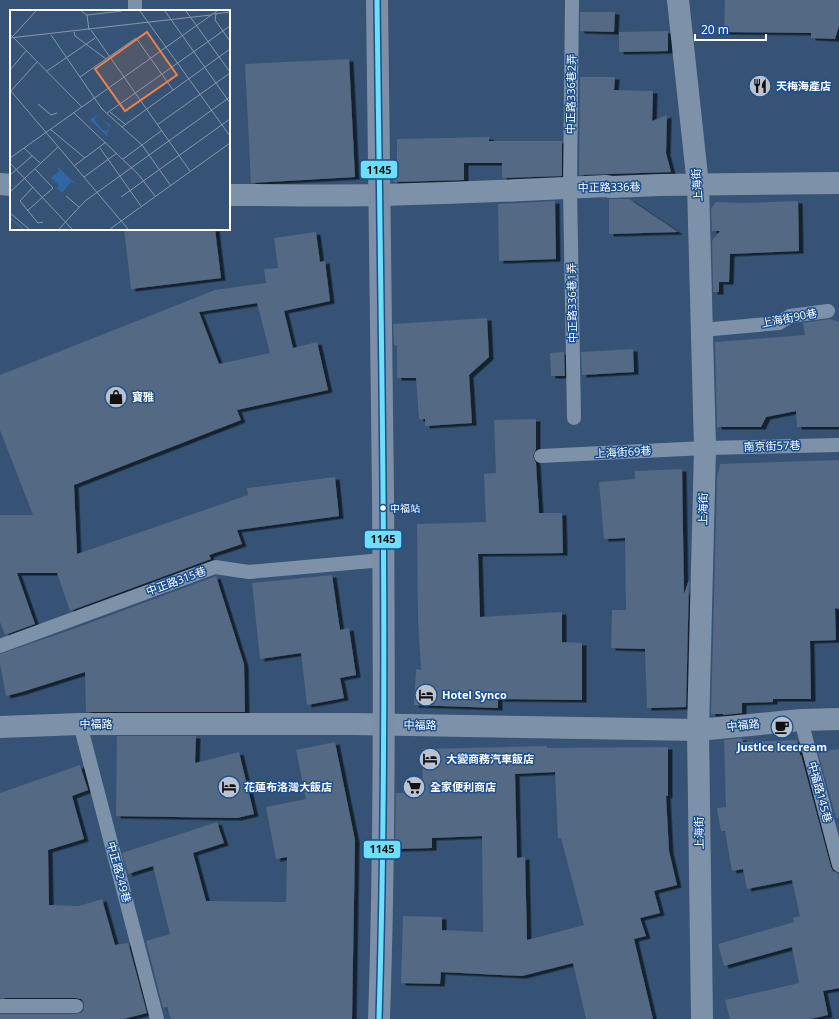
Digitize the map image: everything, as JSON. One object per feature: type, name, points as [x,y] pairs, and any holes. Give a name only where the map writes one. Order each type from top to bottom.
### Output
[{"type":"main road","points":[[377,0],[384,724],[379,1019]]},
{"type":"street","name":"上海街","points":[[678,0],[698,185],[705,448],[698,730],[702,1019]]},
{"type":"street","name":"中正路336巷","points":[[230,195],[380,195],[570,188],[839,183]]},
{"type":"street","points":[[0,184],[10,185]]},
{"type":"street","name":"中福路","points":[[0,727],[80,724],[384,724],[698,730],[800,720],[839,719]]},
{"type":"lane","name":"中正路336巷2弄","points":[[570,188],[572,0]]},
{"type":"lane","name":"中正路336巷1弄","points":[[570,188],[574,418]]},
{"type":"lane","name":"上海街90巷","points":[[702,330],[779,323],[790,316],[828,311]]},
{"type":"lane","name":"南京街57巷","points":[[705,448],[839,445]]},
{"type":"lane","name":"上海街69巷","points":[[541,456],[705,448]]},
{"type":"lane","name":"中正路315巷","points":[[0,646],[215,566],[249,572],[383,560]]},
{"type":"lane","name":"中福路145巷","points":[[800,720],[839,865]]},
{"type":"lane","name":"中正路249巷","points":[[80,724],[157,1019]]},
{"type":"lane","points":[[0,1006],[76,1006]]},
{"type":"building","points":[[725,0],[839,0],[839,26],[835,39],[811,38],[811,33],[724,32]]},
{"type":"building","points":[[580,12],[615,12],[614,32],[580,31]]},
{"type":"building","points":[[668,31],[668,51],[619,52],[619,32]]},
{"type":"building","points":[[349,59],[355,177],[251,183],[245,64]]},
{"type":"building","points":[[580,77],[615,77],[614,90],[653,91],[652,121],[667,115],[666,153],[671,172],[579,175]]},
{"type":"building","points":[[489,137],[489,141],[562,141],[562,176],[502,178],[502,163],[464,163],[464,180],[393,182],[393,168],[397,168],[397,139]]},
{"type":"building","points":[[609,199],[629,199],[678,232],[609,234]]},
{"type":"building","points":[[555,201],[556,259],[499,261],[498,204]]},
{"type":"building","points":[[798,201],[799,251],[730,254],[729,282],[719,282],[719,292],[713,292],[712,241],[720,231],[712,231],[711,209],[716,202],[747,203]]},
{"type":"building","points":[[124,230],[215,230],[221,278],[131,289]]},
{"type":"building","points":[[316,232],[320,262],[325,261],[330,301],[284,311],[293,348],[317,342],[328,390],[237,410],[241,420],[74,485],[77,554],[248,495],[247,488],[335,477],[339,516],[237,530],[242,544],[209,555],[211,559],[70,611],[57,573],[17,573],[35,624],[5,635],[0,622],[0,515],[33,515],[0,430],[0,375],[215,290],[266,283],[264,269],[278,268],[274,238]],"holes":[[[257,303],[270,353],[219,364],[199,312]]]},
{"type":"building","points":[[487,318],[489,357],[469,375],[472,423],[425,426],[425,419],[419,419],[416,378],[397,378],[397,346],[394,345],[393,324]]},
{"type":"building","points":[[830,319],[839,322],[839,427],[797,427],[796,411],[766,417],[761,427],[717,427],[715,342],[805,335],[803,323]]},
{"type":"building","points":[[633,349],[634,372],[582,375],[581,352]]},
{"type":"building","points":[[564,352],[565,376],[551,376],[550,353]]},
{"type":"building","points":[[536,419],[536,449],[533,456],[536,463],[539,513],[562,513],[563,553],[478,554],[480,617],[562,612],[562,642],[582,643],[582,700],[498,699],[498,708],[414,705],[416,669],[421,670],[418,620],[417,524],[486,522],[484,474],[496,473],[494,420]]},
{"type":"building","points":[[839,460],[839,609],[835,608],[836,640],[810,641],[811,699],[773,699],[773,702],[742,703],[742,713],[723,715],[711,714],[717,478],[720,464]]},
{"type":"building","points":[[682,469],[684,594],[689,580],[686,707],[647,708],[645,649],[611,648],[612,610],[626,610],[625,538],[604,539],[599,482],[635,479],[635,471]]},
{"type":"building","points":[[332,575],[340,630],[349,628],[356,675],[340,678],[344,698],[307,705],[301,653],[260,659],[252,583]]},
{"type":"building","points":[[216,576],[244,664],[245,712],[86,712],[85,672],[6,696],[0,664],[0,654],[76,628]]},
{"type":"building","points":[[117,736],[196,736],[195,763],[239,752],[254,814],[237,818],[116,816]]},
{"type":"building","points":[[742,738],[743,742],[797,740],[831,867],[833,871],[838,873],[839,879],[839,988],[823,991],[828,1015],[810,1019],[730,1019],[725,1000],[799,983],[792,947],[724,966],[718,944],[794,922],[793,918],[800,916],[792,880],[747,889],[743,869],[732,871],[725,831],[721,831],[717,808],[726,807],[724,740]]},
{"type":"building","points":[[335,742],[355,840],[352,1019],[171,1019],[167,1007],[163,1008],[146,941],[170,934],[153,866],[128,874],[122,853],[217,822],[224,843],[193,853],[206,901],[286,902],[287,857],[276,859],[266,807],[306,799],[296,750]]},
{"type":"building","points":[[547,746],[547,748],[668,747],[668,796],[666,796],[669,851],[677,885],[654,891],[660,913],[640,918],[646,936],[634,939],[653,1019],[586,1019],[573,963],[522,976],[441,972],[440,984],[401,983],[403,916],[442,917],[442,930],[483,932],[482,836],[432,838],[432,848],[395,849],[396,793],[423,793],[422,749]],"holes":[[[555,772],[558,838],[561,838],[584,925],[527,940],[525,857],[517,858],[515,774]]]},
{"type":"building","points":[[839,749],[839,818],[836,818],[818,752]]},
{"type":"building","points":[[80,765],[88,790],[72,796],[84,839],[48,850],[49,905],[79,906],[102,899],[115,945],[128,943],[147,1013],[123,1019],[0,1019],[0,1014],[76,1014],[81,1013],[84,1010],[84,1002],[81,999],[76,998],[0,998],[0,793]]},
{"type":"transit line","name":"1145","points":[[377,0],[384,637],[382,892],[379,1019]]},
{"type":"place","name":"天梅海產店","points":[[760,86]]},
{"type":"place","name":"寶雅","points":[[116,397]]},
{"type":"place","name":"中福站","points":[[383,508]]},
{"type":"place","name":"Hotel Synco","points":[[426,695]]},
{"type":"place","name":"JustIce Icecream","points":[[782,727]]},
{"type":"place","name":"大變商務汽車飯店","points":[[430,759]]},
{"type":"place","name":"花蓮布洛灣大飯店","points":[[229,787]]},
{"type":"place","name":"全家便利商店","points":[[414,787]]}]
